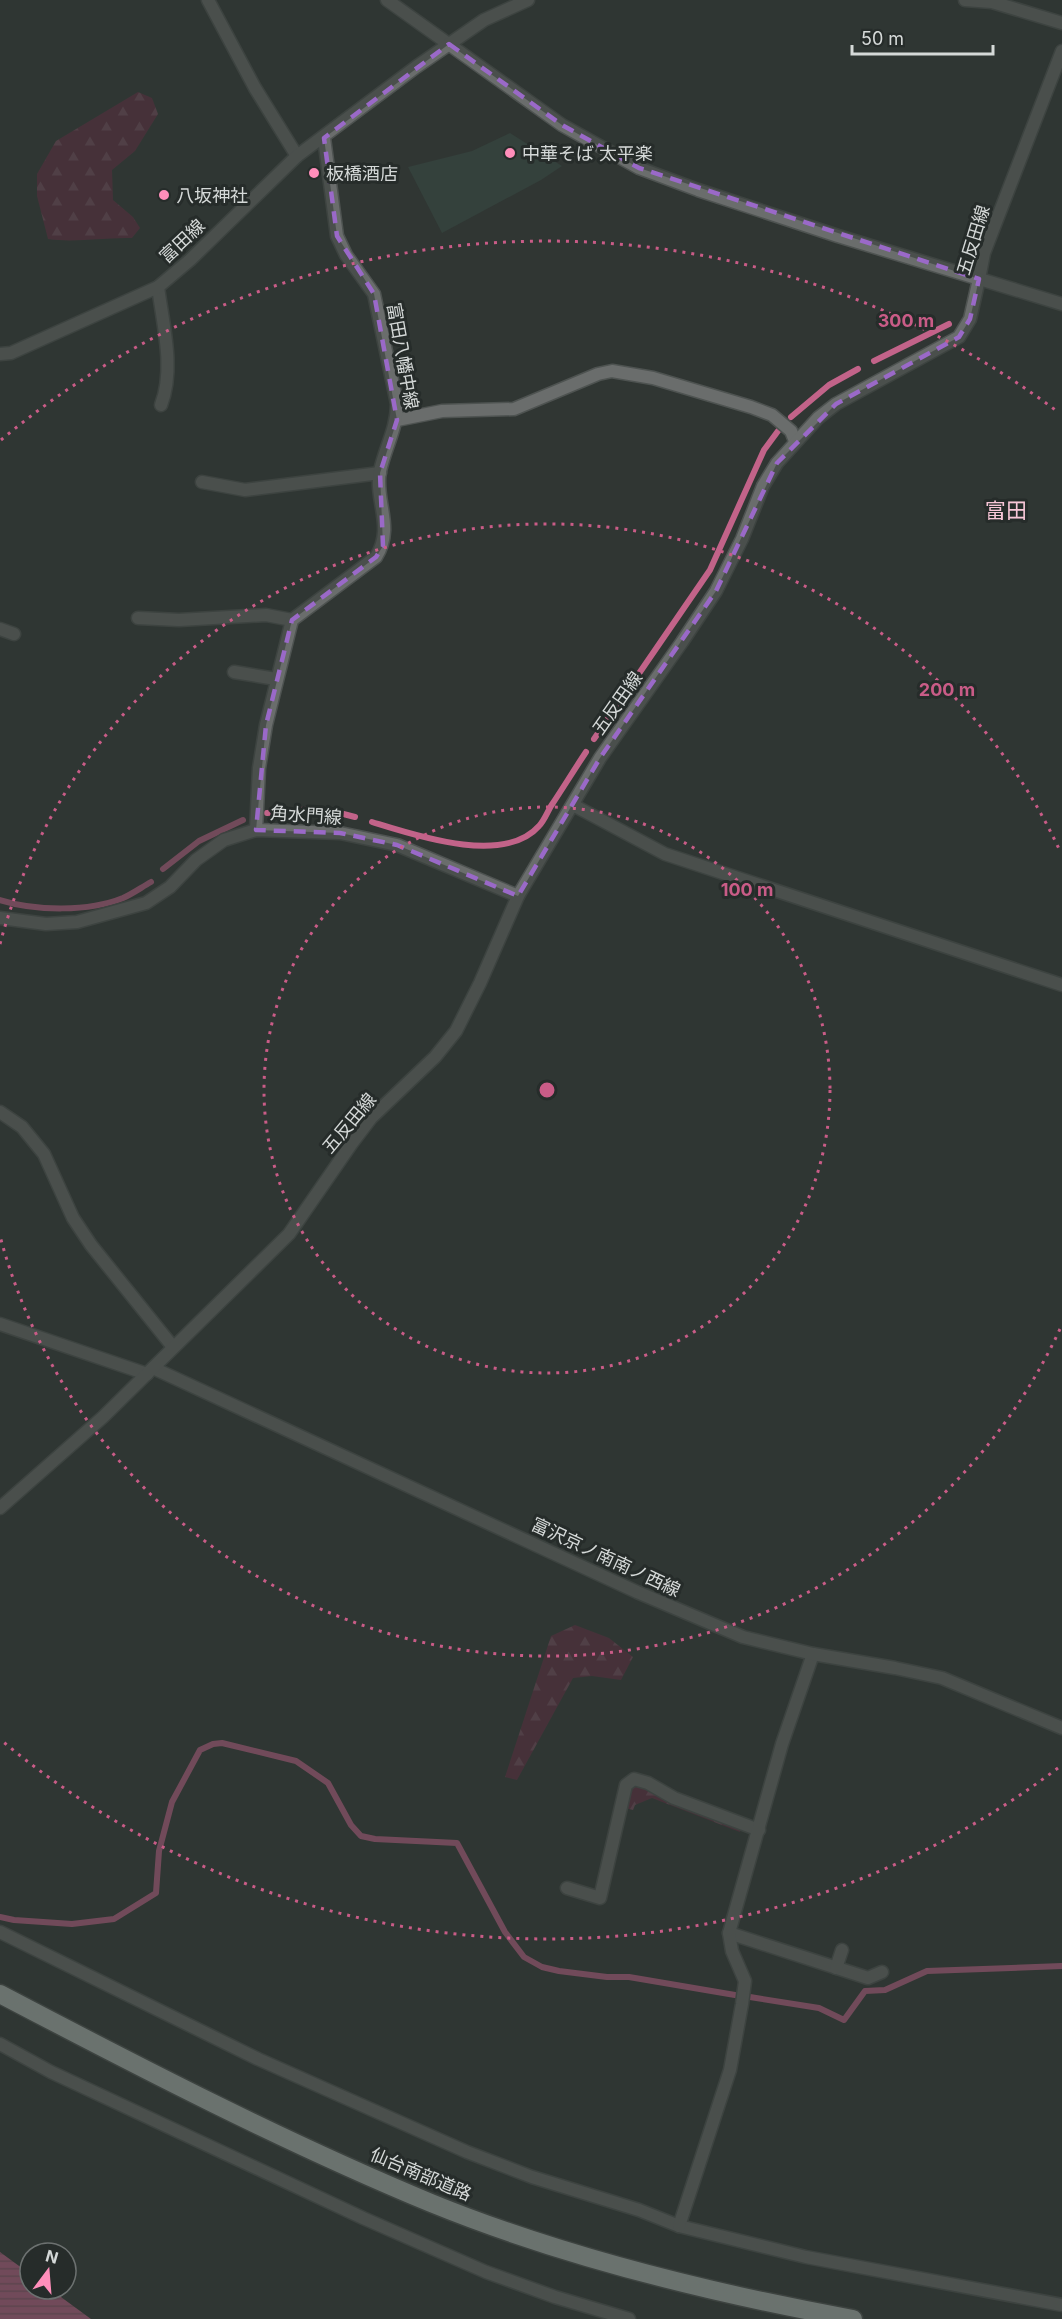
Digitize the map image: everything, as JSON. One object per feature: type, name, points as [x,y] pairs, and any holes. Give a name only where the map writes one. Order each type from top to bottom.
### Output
[{"type":"highway","name":"仙台南部道路","points":[[0,1994],[263,2128],[433,2203],[553,2247],[692,2287],[853,2319]]},
{"type":"street","points":[[208,0],[255,88],[297,156]]},
{"type":"street","points":[[387,0],[562,125],[639,168],[752,208],[1062,304]]},
{"type":"street","name":"富田線","points":[[0,354],[11,353],[158,287],[190,260],[297,156],[484,20],[528,0]]},
{"type":"street","points":[[965,0],[992,2],[1062,23]]},
{"type":"street","name":"五反田線","points":[[0,1508],[103,1416],[289,1234],[371,1118],[410,1084],[451,1037],[480,983],[518,896],[600,758],[716,591],[742,539],[764,486],[777,463],[818,418],[836,405],[959,337],[970,320],[984,253],[1061,55]]},
{"type":"street","name":"富田八幡中線","points":[[292,620],[376,557],[383,546],[380,473],[397,420],[397,404],[374,294],[346,255],[337,236],[324,138]]},
{"type":"street","points":[[158,287],[167,360],[167,381],[162,405]]},
{"type":"street","points":[[397,420],[442,411],[514,409],[598,374],[612,371],[653,378],[751,406],[772,415],[791,431],[795,441]]},
{"type":"street","points":[[202,482],[245,490],[380,473]]},
{"type":"street","points":[[138,618],[179,620],[266,615],[292,620],[276,679],[259,768],[256,830]]},
{"type":"street","points":[[0,629],[14,634]]},
{"type":"street","points":[[234,672],[276,679]]},
{"type":"street","points":[[573,805],[664,854],[1062,986]]},
{"type":"street","name":"角水門線","points":[[0,918],[46,924],[77,922],[146,903],[170,887],[196,860],[224,840],[256,830],[340,833],[397,845],[518,896]]},
{"type":"street","points":[[0,1112],[22,1127],[44,1154],[79,1227],[106,1266],[173,1347]]},
{"type":"street","name":"富沢京ノ南南ノ西線","points":[[0,1324],[150,1371],[638,1592],[743,1637],[813,1654],[942,1678],[1062,1728]]},
{"type":"street","points":[[679,2226],[730,2070],[742,2004],[745,1981],[732,1951],[729,1933],[782,1744],[813,1654]]},
{"type":"street","points":[[567,1888],[600,1898],[626,1785],[634,1779],[674,1798],[759,1830]]},
{"type":"street","points":[[0,1932],[258,2060],[467,2152],[532,2177],[639,2210],[679,2226],[806,2257],[1062,2305]]},
{"type":"street","points":[[729,1933],[868,1978],[882,1972]]},
{"type":"street","points":[[836,1968],[842,1950]]},
{"type":"street","points":[[0,2044],[51,2072],[363,2218],[455,2258],[555,2297],[629,2319]]},
{"type":"highlighted area","points":[[449,44],[562,125],[639,168],[979,279],[970,319],[959,337],[836,404],[777,463],[716,591],[600,758],[518,896],[397,845],[340,833],[256,830],[266,725],[292,620],[376,557],[383,546],[380,473],[397,420],[374,294],[337,236],[324,138]]},
{"type":"shaded area","points":[[510,133],[562,166],[541,180],[442,233],[408,167],[472,151]]},
{"type":"shaded area","points":[[0,2252],[18,2265],[18,2301],[66,2301],[91,2319],[0,2319]]},
{"type":"green space","points":[[138,92],[152,98],[158,114],[135,151],[112,170],[113,200],[133,217],[140,228],[132,238],[48,239],[37,196],[37,174],[56,141]]},
{"type":"green space","points":[[575,1625],[609,1638],[633,1657],[621,1680],[592,1676],[573,1678],[517,1780],[505,1777],[551,1636]]},
{"type":"green space","points":[[636,1783],[741,1829],[740,1832],[652,1798],[635,1805],[633,1810],[625,1808],[629,1787]]},
{"type":"waterway","points":[[874,361],[949,324]]},
{"type":"waterway","points":[[791,417],[829,385],[858,369]]},
{"type":"waterway","points":[[594,739],[710,570],[764,450],[778,431]]},
{"type":"waterway","points":[[372,822],[434,840],[458,844],[482,846],[504,844],[523,838],[542,822],[586,752]]},
{"type":"waterway","points":[[267,813],[312,809]]},
{"type":"waterway","points":[[328,810],[355,817]]},
{"type":"waterway","points":[[163,869],[199,841],[243,820]]},
{"type":"waterway","points":[[0,900],[45,908],[78,908],[109,903],[151,882]]},
{"type":"waterway","points":[[0,1917],[72,1924],[114,1919],[156,1893],[159,1851],[172,1802],[200,1750],[222,1743],[296,1761],[328,1783],[351,1825],[361,1836],[375,1839],[457,1843],[505,1932],[524,1957],[542,1967],[607,1977],[629,1977],[735,1995]]},
{"type":"waterway","points":[[750,1997],[819,2008],[844,2020],[865,1991],[885,1990],[927,1971],[1062,1966]]},
{"type":"place","name":"中華そば 太平楽","points":[[510,153]]},
{"type":"place","name":"板橋酒店","points":[[314,173]]},
{"type":"place","name":"八坂神社","points":[[164,195]]},
{"type":"district","name":"富田","points":[[1006,510]]}]
